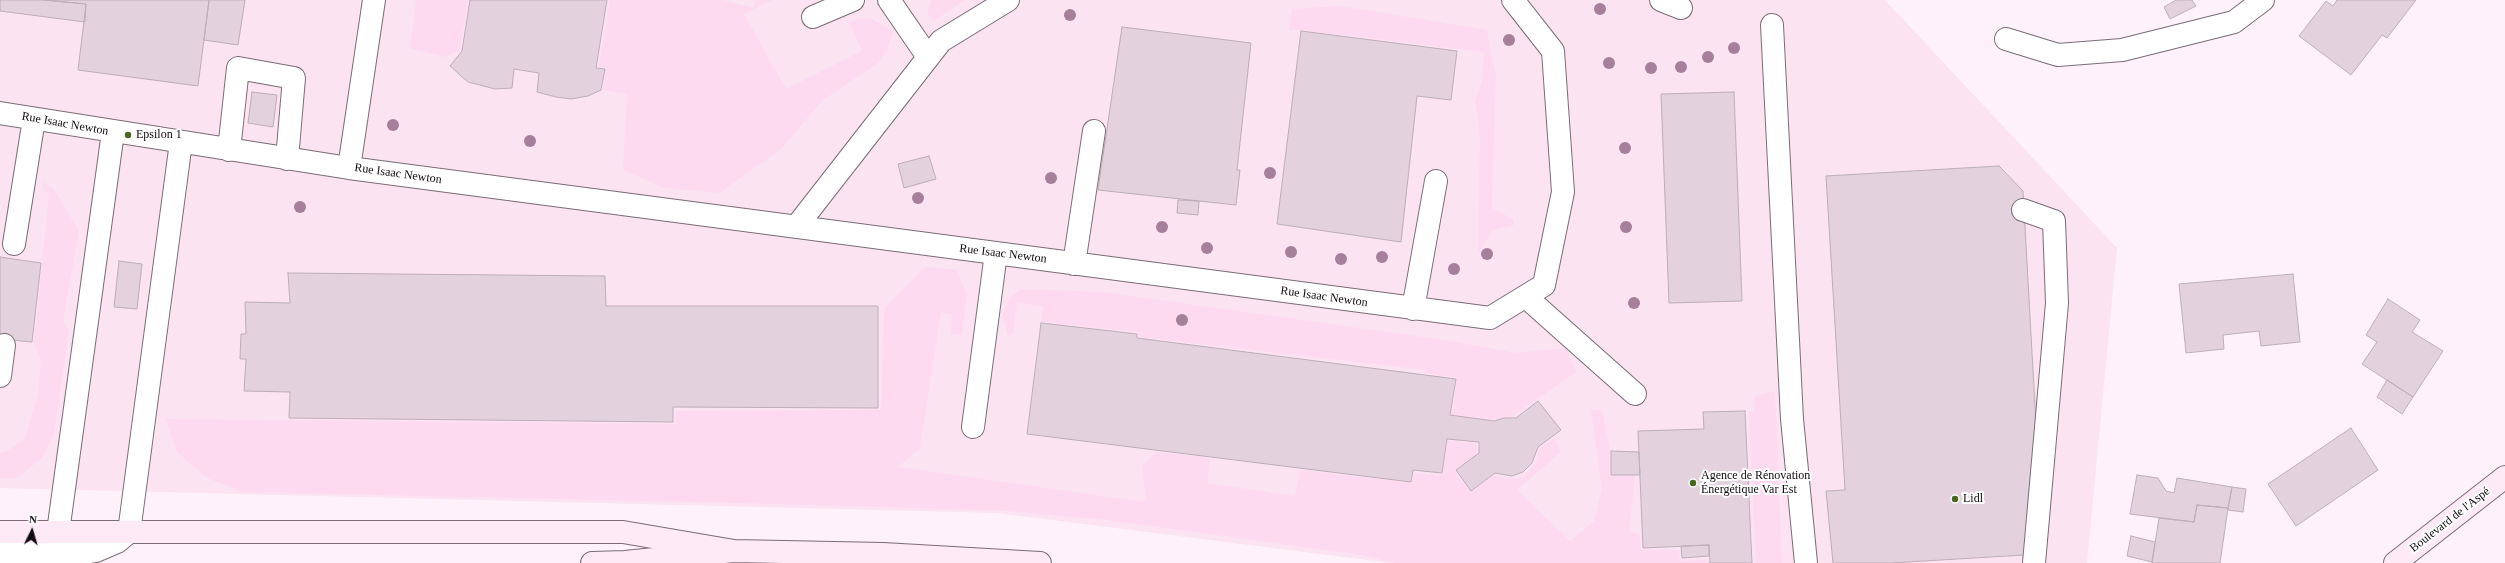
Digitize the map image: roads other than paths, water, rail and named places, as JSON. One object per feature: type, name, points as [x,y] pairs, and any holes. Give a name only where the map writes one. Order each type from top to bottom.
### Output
[{"type":"main road","name":"Boulevard de l'Aspé","points":[[2395,563],[2505,477]]},
{"type":"main road","points":[[0,532],[622,532],[734,552]]},
{"type":"main road","points":[[592,563],[625,562],[734,552],[883,554],[1040,563]]},
{"type":"lane","points":[[349,168],[374,0]]},
{"type":"lane","points":[[813,17],[853,0]]},
{"type":"lane","points":[[888,0],[928,57]]},
{"type":"lane","points":[[796,227],[941,41],[1008,0]]},
{"type":"lane","points":[[1661,0],[1681,8]]},
{"type":"lane","points":[[2006,39],[2058,55],[2122,50],[2234,22],[2263,0]]},
{"type":"lane","name":"Rue Isaac Newton","points":[[0,113],[349,168],[1490,318],[1544,285],[1563,192],[1553,51],[1519,2]]},
{"type":"lane","points":[[1772,25],[1792,419],[1806,563]]},
{"type":"lane","points":[[229,150],[238,68],[294,78],[287,159]]},
{"type":"lane","points":[[14,244],[34,119]]},
{"type":"lane","points":[[1074,264],[1094,131]]},
{"type":"lane","points":[[58,532],[113,132]]},
{"type":"lane","points":[[0,552],[78,554],[96,551],[117,542],[129,532],[181,142]]},
{"type":"lane","points":[[1413,308],[1436,181]]},
{"type":"lane","points":[[2024,210],[2054,221],[2057,303],[2034,563]]},
{"type":"lane","points":[[973,427],[996,254]]},
{"type":"lane","points":[[1526,297],[1635,394]]},
{"type":"lane","points":[[0,376],[4,345]]},
{"type":"place","name":"Epsilon 1","points":[[128,135]]},
{"type":"place","name":"Agence de Rénovation Énergétique Var Est","points":[[1693,483]]},
{"type":"place","name":"Lidl","points":[[1955,499]]}]
